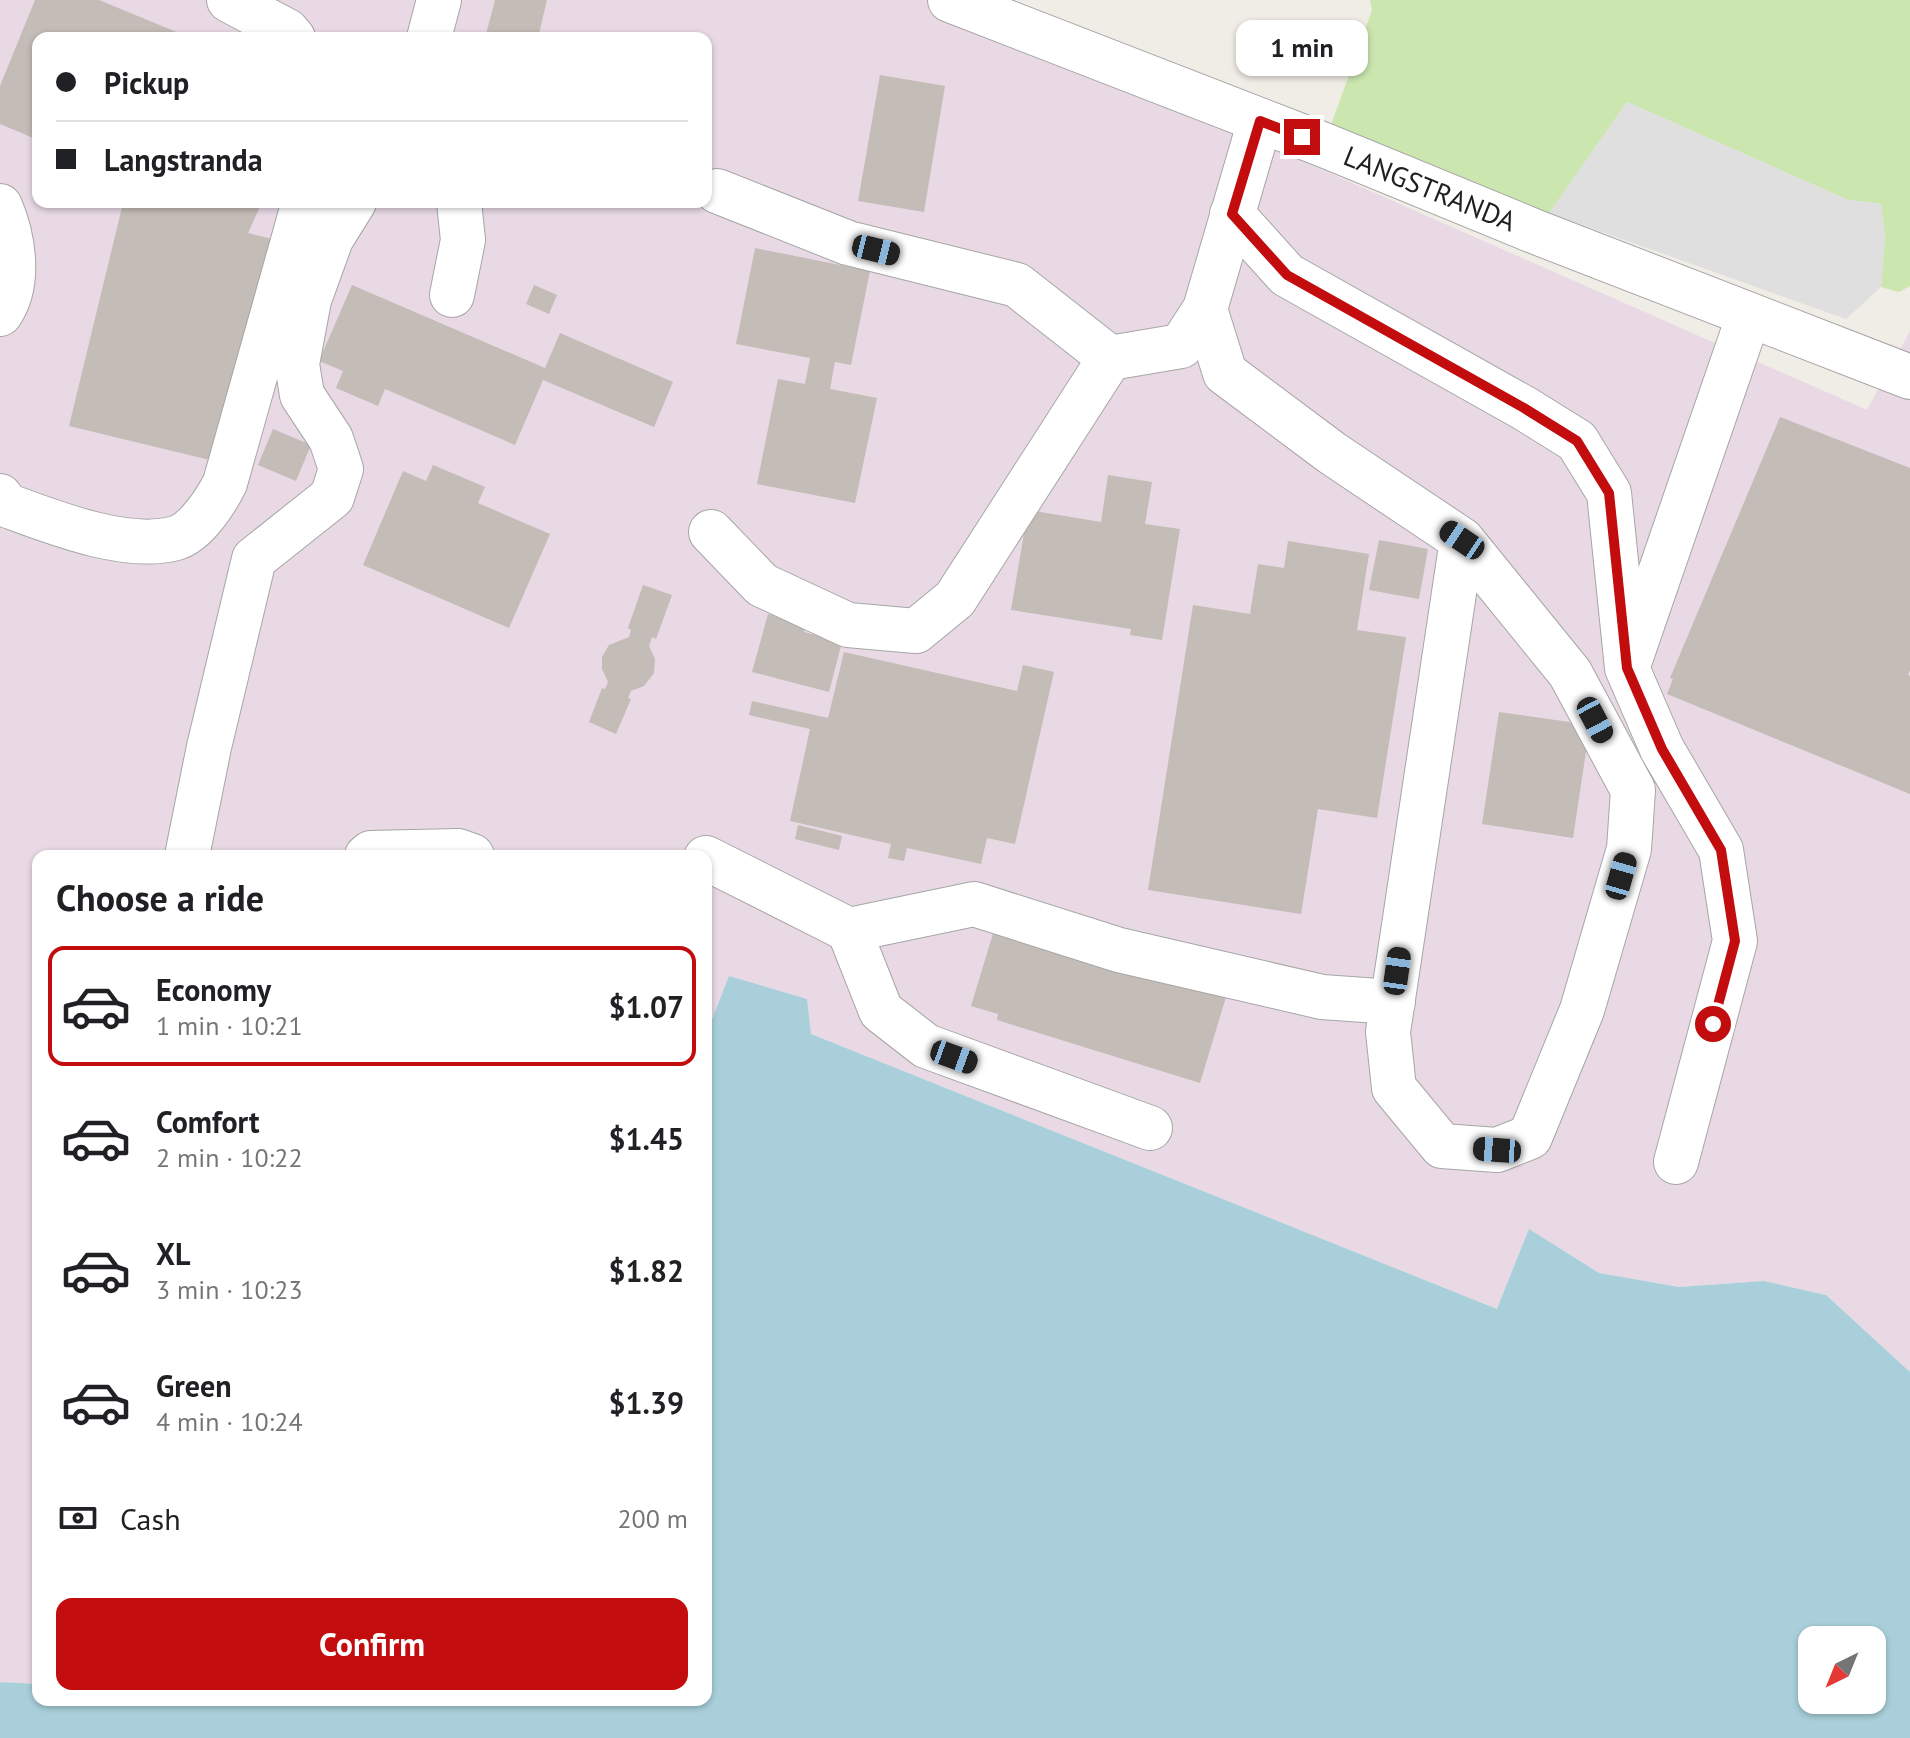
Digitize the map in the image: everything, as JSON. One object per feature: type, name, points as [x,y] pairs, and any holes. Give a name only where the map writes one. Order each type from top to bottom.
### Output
[{"type":"street","points":[[229,0],[288,32]]},
{"type":"street","points":[[295,32],[300,0]]},
{"type":"street","points":[[431,32],[439,0]]},
{"type":"street","name":"LANGSTRANDA","points":[[950,0],[1910,377]]},
{"type":"street","points":[[711,532],[762,585],[848,625],[916,631],[955,599],[1110,358],[1181,346],[1205,309],[1260,121]]},
{"type":"street","points":[[717,191],[848,243],[1017,285],[1110,358]]},
{"type":"street","points":[[0,206],[7,222],[14,272],[10,300],[0,314]]},
{"type":"street","points":[[6,514],[130,541],[178,538],[211,510],[225,483],[302,208]]},
{"type":"street","points":[[188,850],[209,747],[254,559],[332,497],[341,469],[331,439],[302,395],[297,364],[309,300],[331,239],[350,208]]},
{"type":"street","points":[[452,295],[463,240],[460,208]]},
{"type":"street","points":[[1232,214],[1287,275],[1577,441],[1609,493],[1627,668],[1662,749],[1721,850],[1735,941],[1676,1162]]},
{"type":"street","points":[[1205,309],[1225,373],[1332,453],[1462,540],[1570,673],[1633,790],[1629,849],[1582,1010],[1530,1137],[1497,1150],[1442,1146],[1394,1088],[1388,1032],[1462,540]]},
{"type":"street","points":[[1627,668],[1749,315]]},
{"type":"street","points":[[712,861],[849,930],[974,904],[1148,956],[1322,997],[1393,1002]]},
{"type":"street","points":[[849,930],[881,1011],[926,1046],[1150,1128]]},
{"type":"shaded area","points":[[0,0],[937,0],[1867,410],[1910,331],[1910,1372],[1826,1295],[1764,1281],[1679,1287],[1599,1273],[1530,1230],[1497,1309],[811,1034],[807,999],[729,977],[712,1020],[712,850],[32,850],[32,1684],[0,1682]]},
{"type":"shaded area","points":[[1627,102],[1848,200],[1881,204],[1885,237],[1881,287],[1846,319],[1549,213]]},
{"type":"green space","points":[[1370,0],[1910,0],[1910,286],[1899,292],[1881,287],[1885,237],[1881,204],[1848,200],[1627,102],[1536,232],[1324,145],[1372,10]]},
{"type":"water","points":[[729,976],[807,999],[811,1034],[1497,1309],[1529,1229],[1599,1273],[1679,1287],[1764,1281],[1826,1295],[1910,1372],[1910,1738],[0,1738],[0,1682],[32,1684],[32,1706],[712,1706],[712,1020]]},
{"type":"building","points":[[35,0],[99,0],[176,32],[32,32],[32,137],[0,124],[0,86]]},
{"type":"building","points":[[495,0],[547,0],[539,32],[487,32]]},
{"type":"building","points":[[880,75],[945,86],[924,212],[858,201]]},
{"type":"building","points":[[122,208],[259,208],[248,233],[272,239],[218,462],[69,426]]},
{"type":"building","points":[[755,248],[870,271],[851,365],[835,362],[830,389],[877,398],[855,503],[757,484],[778,379],[805,384],[810,358],[736,344]]},
{"type":"building","points":[[352,285],[545,368],[560,333],[673,382],[654,427],[543,380],[515,445],[385,389],[378,406],[336,388],[343,371],[319,361]]},
{"type":"building","points":[[534,285],[557,295],[549,314],[526,304]]},
{"type":"building","points":[[1780,417],[1910,468],[1910,794],[1667,694],[1673,679],[1670,678]]},
{"type":"building","points":[[273,429],[311,445],[296,481],[258,465]]},
{"type":"building","points":[[433,465],[485,487],[478,503],[550,534],[509,628],[363,565],[403,471],[426,481]]},
{"type":"building","points":[[1108,475],[1152,482],[1145,524],[1180,529],[1162,640],[1130,635],[1131,629],[1011,610],[1028,510],[1101,522]]},
{"type":"building","points":[[1379,540],[1428,549],[1419,599],[1369,590]]},
{"type":"building","points":[[1288,541],[1369,554],[1357,630],[1406,637],[1377,818],[1318,809],[1301,914],[1148,890],[1193,605],[1250,614],[1258,564],[1284,568]]},
{"type":"building","points":[[643,585],[672,595],[656,639],[652,637],[649,646],[655,659],[654,673],[644,686],[631,691],[628,698],[631,699],[616,734],[589,722],[602,688],[605,689],[608,682],[602,669],[602,657],[609,645],[629,637],[631,630],[628,628]]},
{"type":"building","points":[[768,614],[806,624],[804,632],[842,642],[829,692],[752,672]]},
{"type":"building","points":[[844,652],[1017,691],[1023,665],[1054,672],[1015,844],[987,838],[981,864],[907,848],[904,861],[888,858],[891,844],[790,821],[810,729],[749,715],[752,701],[828,718]]},
{"type":"building","points":[[1499,712],[1590,725],[1573,838],[1482,824]]},
{"type":"building","points":[[798,825],[842,836],[839,850],[795,839]]},
{"type":"building","points":[[995,927],[1226,997],[1200,1083],[997,1020],[998,1014],[971,1006]]},
{"type":"route","points":[[1302,137],[1260,121],[1232,214],[1287,275],[1577,441],[1609,493],[1627,668],[1662,749],[1721,850],[1735,941],[1713,1024]]}]
